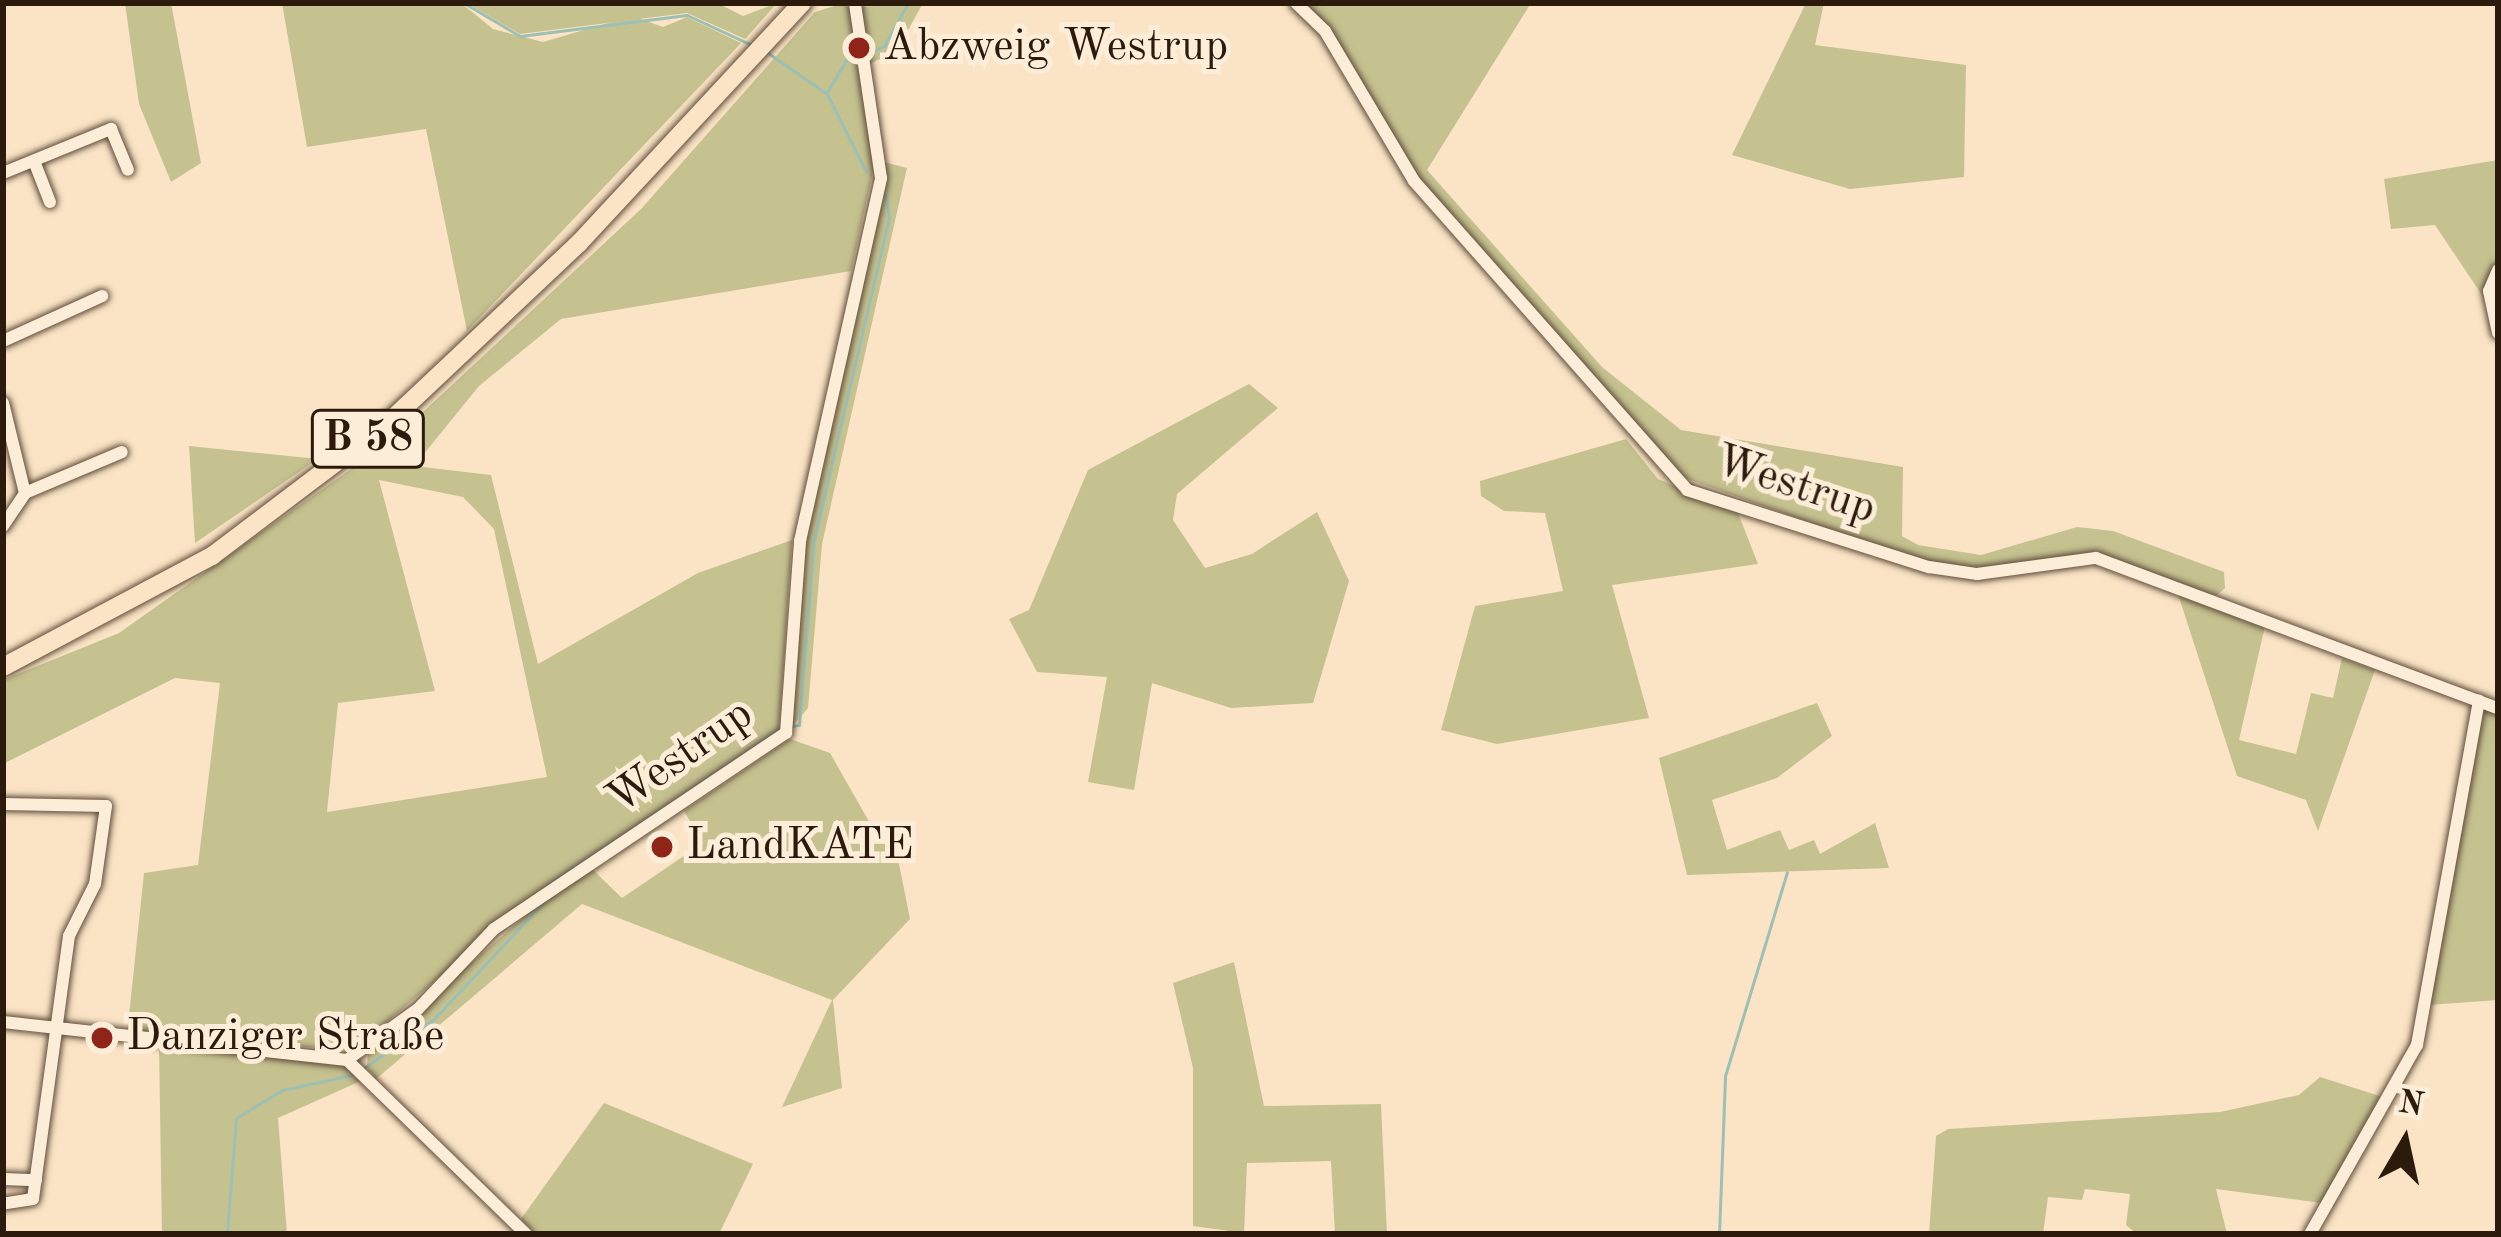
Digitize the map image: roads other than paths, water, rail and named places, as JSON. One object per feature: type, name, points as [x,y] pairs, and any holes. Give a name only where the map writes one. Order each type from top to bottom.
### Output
[{"type":"main road","name":"B 58","points":[[3,667],[171,582],[340,463],[523,300],[802,3]]},
{"type":"street","name":"Westrup","points":[[347,1060],[418,1009],[494,929],[786,733],[800,541],[880,178],[855,3]]},
{"type":"street","name":"Westrup","points":[[1296,3],[1325,31],[1414,181],[1687,490],[1929,567],[1977,574],[2096,558],[2498,708]]},
{"type":"street","points":[[3,173],[111,129],[128,170]]},
{"type":"street","points":[[34,161],[50,202]]},
{"type":"street","points":[[2498,270],[2489,291],[2498,333]]},
{"type":"street","points":[[3,341],[102,296]]},
{"type":"street","points":[[3,403],[25,493]]},
{"type":"street","points":[[3,526],[25,493],[122,452]]},
{"type":"street","points":[[2310,1234],[2411,1062],[2480,701]]},
{"type":"street","points":[[3,804],[106,806],[56,1028],[36,1180],[28,1205],[3,1204]]},
{"type":"street","points":[[3,1022],[347,1060],[526,1234]]},
{"type":"street","points":[[3,1179],[36,1180]]},
{"type":"waterway","points":[[464,3],[520,36],[687,15],[754,46]]},
{"type":"waterway","points":[[865,54],[884,46],[908,3]]},
{"type":"waterway","points":[[768,53],[827,94],[866,172]]},
{"type":"waterway","points":[[827,92],[847,59]]},
{"type":"waterway","points":[[789,726],[799,725],[814,540],[889,218],[885,194]]},
{"type":"waterway","points":[[547,885],[784,726]]},
{"type":"waterway","points":[[1719,1234],[1725,1076],[1787,872]]},
{"type":"waterway","points":[[365,1067],[433,1020],[543,903]]},
{"type":"waterway","points":[[227,1234],[236,1118],[282,1090],[352,1075]]},
{"type":"place","name":"Abzweig Westrup","points":[[859,48]]},
{"type":"place","name":"LandKATE","points":[[662,847]]},
{"type":"place","name":"Danziger Straße","points":[[102,1038]]}]
